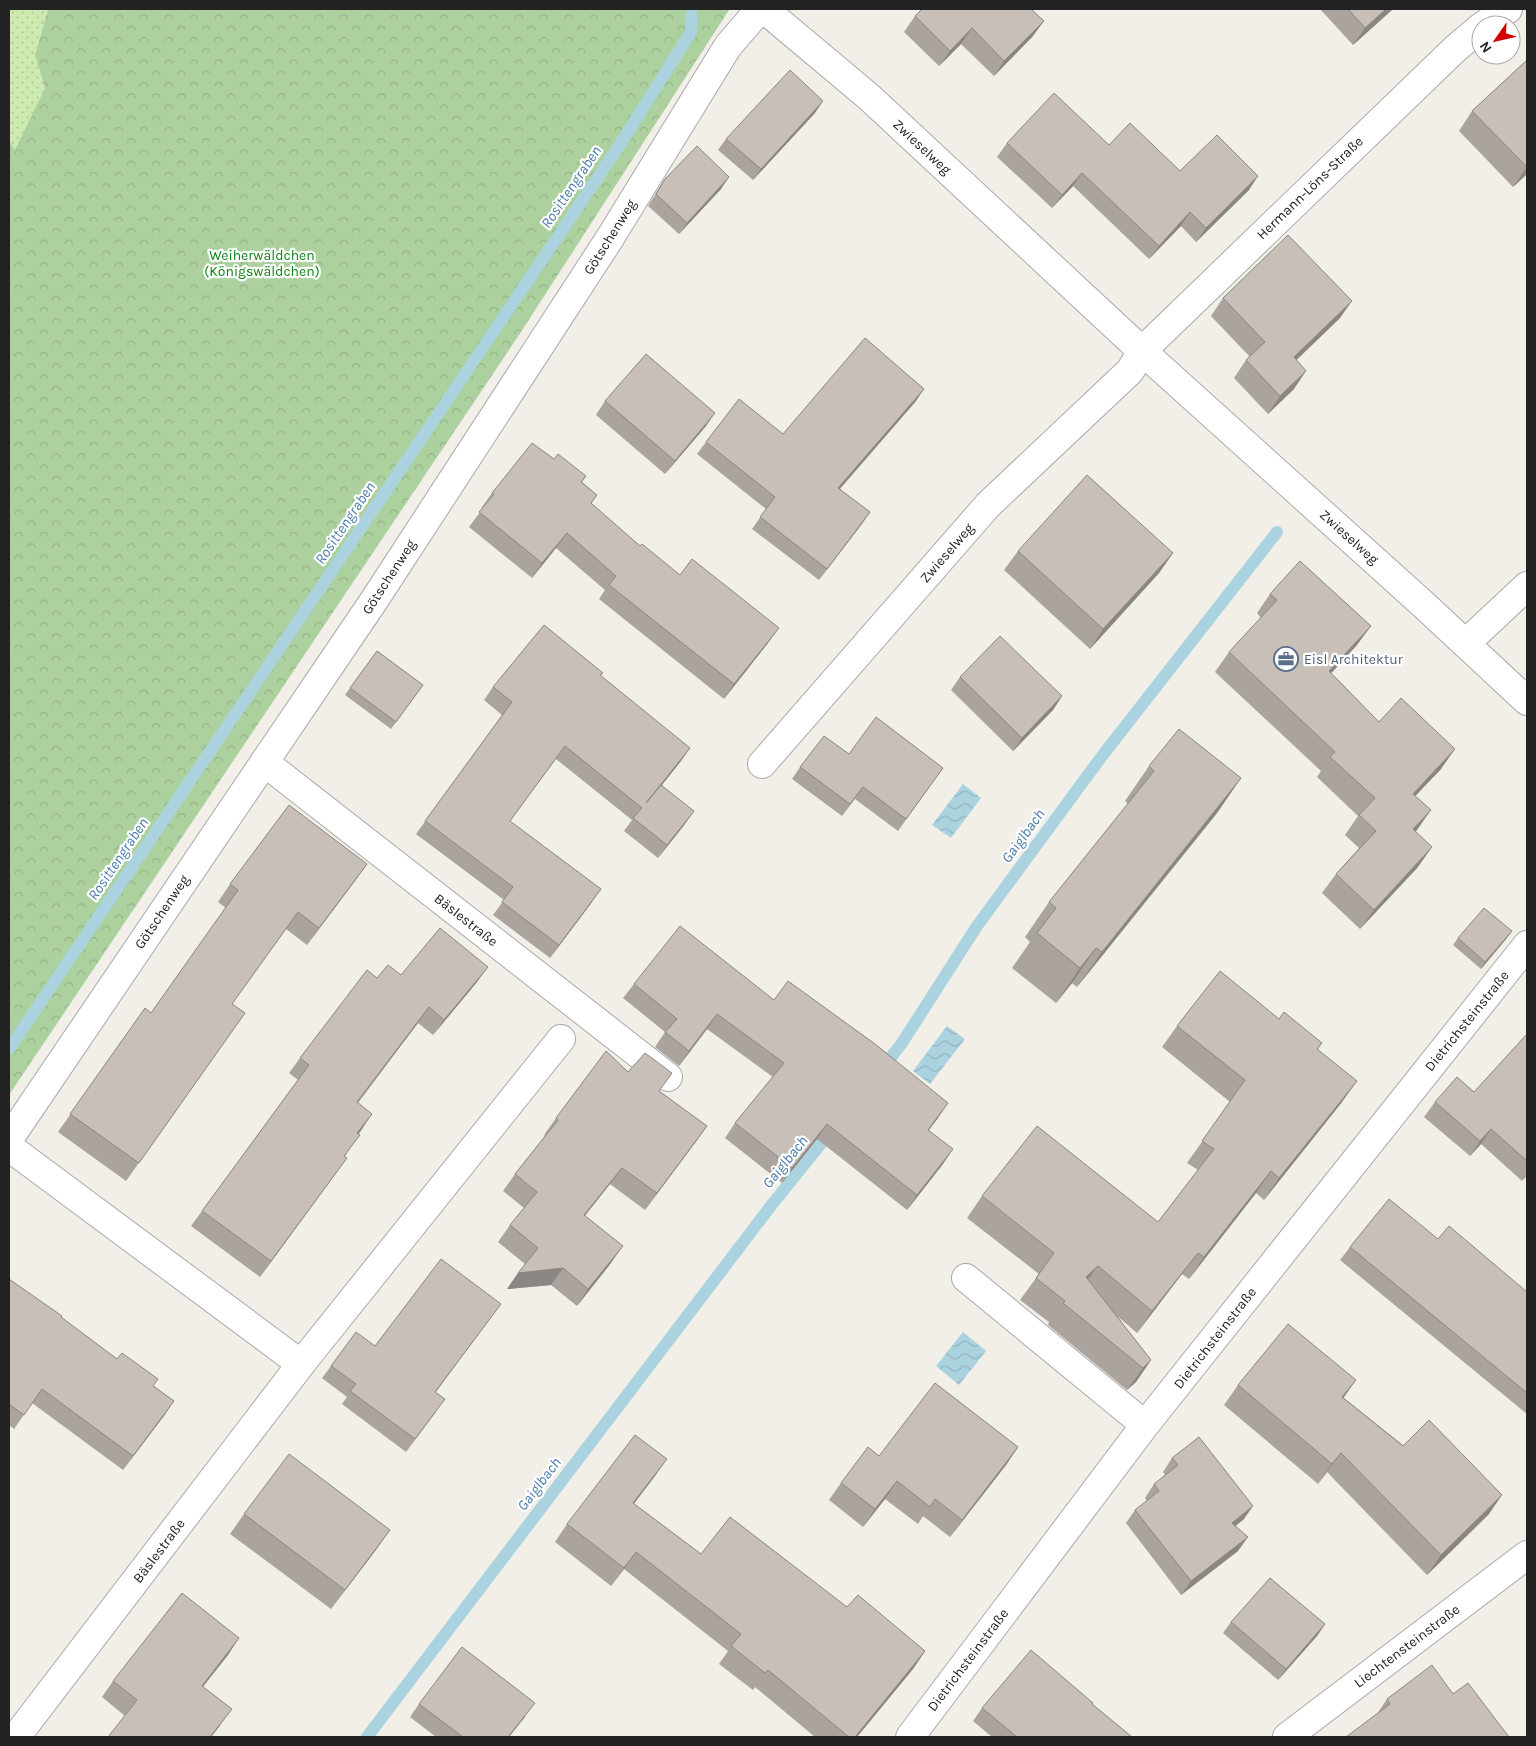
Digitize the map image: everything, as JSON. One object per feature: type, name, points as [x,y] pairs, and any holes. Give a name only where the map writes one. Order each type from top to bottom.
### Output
[{"type":"street","name":"Götschenweg","points":[[9,1139],[380,591],[610,238],[728,46],[760,9]]},
{"type":"street","name":"Zwieselweg","points":[[764,9],[869,97],[1142,351],[1466,643],[1527,701]]},
{"type":"street","name":"Hermann-Löns-Straße","points":[[1142,351],[1471,36]]},
{"type":"street","name":"Zwieselweg","points":[[762,764],[988,505],[1130,371],[1142,351]]},
{"type":"street","points":[[1466,643],[1527,586]]},
{"type":"street","name":"Bäslestraße","points":[[264,762],[668,1077]]},
{"type":"street","name":"Dietrichsteinstraße","points":[[910,1737],[1145,1425],[1527,945]]},
{"type":"street","name":"Bäslestraße","points":[[16,1737],[301,1364],[561,1039]]},
{"type":"street","points":[[9,1147],[301,1364]]},
{"type":"street","points":[[966,1278],[1145,1425]]},
{"type":"street","name":"Liechtensteinstraße","points":[[1287,1737],[1527,1554]]},
{"type":"green space","points":[[9,9],[48,9],[35,55],[45,88],[15,151],[9,142]]},
{"type":"green space","name":"Weiherwäldchen (Königswäldchen)","points":[[48,9],[729,10],[519,335],[9,1095],[9,142],[15,150],[45,88],[35,55]]},
{"type":"water","points":[[963,784],[981,798],[951,838],[932,825]]},
{"type":"water","points":[[947,1026],[965,1039],[930,1084],[913,1071]]},
{"type":"water","points":[[963,1332],[986,1351],[959,1385],[936,1366]]},
{"type":"building","points":[[922,9],[1031,9],[1044,21],[1004,61],[972,28],[950,51],[915,16]]},
{"type":"building","points":[[1348,9],[1386,9],[1365,28]]},
{"type":"building","points":[[1527,60],[1527,167],[1472,111]]},
{"type":"building","points":[[790,70],[823,101],[761,169],[726,139]]},
{"type":"building","points":[[1054,93],[1109,145],[1130,123],[1180,171],[1217,135],[1258,176],[1206,228],[1190,212],[1159,246],[1082,173],[1062,195],[1007,143]]},
{"type":"building","points":[[697,146],[729,177],[687,223],[656,194],[665,179]]},
{"type":"building","points":[[1288,235],[1352,301],[1294,357],[1306,371],[1280,396],[1246,360],[1265,342],[1223,298]]},
{"type":"building","points":[[865,338],[924,389],[838,488],[870,512],[827,569],[760,517],[775,497],[706,442],[739,399],[783,434]]},
{"type":"building","points":[[646,354],[715,413],[675,461],[605,401]]},
{"type":"building","points":[[532,443],[554,459],[558,454],[586,476],[581,482],[597,495],[591,503],[640,546],[642,544],[680,575],[692,559],[779,628],[734,684],[609,585],[616,576],[567,533],[542,563],[479,512]]},
{"type":"building","points":[[1087,475],[1173,553],[1103,629],[1018,551]]},
{"type":"building","points":[[1300,561],[1371,626],[1329,671],[1379,722],[1401,698],[1455,749],[1413,794],[1431,810],[1413,829],[1432,847],[1374,910],[1336,874],[1376,831],[1359,815],[1375,798],[1330,757],[1335,752],[1229,652],[1277,600],[1270,594]]},
{"type":"building","points":[[544,625],[603,673],[600,675],[690,748],[646,803],[661,785],[694,811],[667,845],[633,818],[642,808],[565,746],[510,821],[601,889],[559,945],[502,902],[513,887],[425,821],[512,702],[493,687]]},
{"type":"building","points":[[1000,636],[1062,696],[1022,738],[960,677]]},
{"type":"building","points":[[377,651],[423,685],[396,722],[350,688]]},
{"type":"building","points":[[876,717],[943,768],[906,819],[863,787],[850,804],[800,767],[824,736],[849,754]]},
{"type":"building","points":[[1179,729],[1241,778],[1102,952],[1096,948],[1080,968],[1037,933],[1056,908],[1049,902],[1154,771],[1149,766]]},
{"type":"building","points":[[289,805],[367,864],[319,928],[298,912],[232,1004],[245,1013],[139,1163],[70,1114],[145,1008],[151,1013],[238,890],[230,884]]},
{"type":"building","points":[[1484,908],[1512,931],[1485,962],[1458,938]]},
{"type":"building","points":[[680,926],[774,1000],[788,981],[875,1044],[948,1103],[928,1130],[953,1149],[917,1195],[827,1124],[792,1168],[735,1123],[784,1063],[717,1014],[689,1051],[665,1032],[677,1019],[634,984]]},
{"type":"building","points":[[440,928],[488,967],[444,1020],[429,1007],[357,1102],[372,1114],[357,1133],[360,1135],[344,1156],[347,1158],[271,1261],[202,1211],[309,1065],[300,1058],[367,970],[377,978],[388,965],[401,975]]},
{"type":"building","points":[[1220,971],[1279,1019],[1284,1012],[1322,1043],[1317,1049],[1357,1081],[1279,1178],[1271,1171],[1204,1257],[1198,1253],[1152,1311],[1098,1266],[1086,1277],[1151,1360],[1143,1368],[1063,1303],[1065,1301],[1036,1278],[1054,1253],[982,1196],[1037,1126],[1158,1222],[1214,1149],[1202,1141],[1245,1080],[1177,1026]]},
{"type":"building","points":[[1527,1034],[1527,1161],[1491,1129],[1480,1141],[1435,1102],[1457,1077],[1474,1092]]},
{"type":"building","points":[[606,1051],[628,1072],[645,1053],[672,1073],[659,1091],[707,1126],[657,1193],[622,1168],[584,1215],[623,1246],[588,1289],[563,1268],[518,1273],[538,1248],[510,1225],[537,1192],[515,1174],[558,1120],[556,1118]]},
{"type":"building","points":[[1389,1199],[1438,1239],[1449,1226],[1527,1292],[1527,1393],[1350,1247]]},
{"type":"building","points":[[441,1259],[501,1304],[435,1392],[445,1399],[415,1439],[350,1391],[356,1384],[331,1366],[356,1332],[375,1346]]},
{"type":"building","points":[[9,1279],[62,1316],[117,1359],[122,1353],[158,1379],[153,1386],[174,1401],[133,1456],[42,1389],[24,1415],[9,1404]]},
{"type":"building","points":[[1288,1324],[1356,1380],[1342,1397],[1403,1446],[1429,1420],[1502,1495],[1441,1555],[1341,1453],[1332,1464],[1238,1385]]},
{"type":"building","points":[[935,1383],[1018,1447],[962,1520],[935,1499],[930,1507],[897,1481],[875,1509],[841,1483],[868,1447],[879,1456]]},
{"type":"building","points":[[635,1435],[667,1459],[633,1503],[701,1554],[730,1517],[847,1607],[858,1595],[925,1651],[855,1737],[849,1737],[768,1670],[765,1673],[731,1646],[741,1634],[636,1552],[624,1568],[567,1524]]},
{"type":"building","points":[[1199,1437],[1253,1506],[1232,1523],[1248,1537],[1191,1581],[1135,1510],[1159,1491],[1154,1484],[1178,1465],[1172,1458]]},
{"type":"building","points":[[289,1454],[390,1530],[345,1590],[244,1514]]},
{"type":"building","points":[[1270,1578],[1325,1624],[1286,1669],[1231,1622]]},
{"type":"building","points":[[182,1593],[239,1638],[202,1686],[232,1709],[210,1737],[108,1737],[137,1700],[113,1681]]},
{"type":"building","points":[[462,1647],[535,1703],[508,1737],[463,1737],[419,1704]]},
{"type":"building","points":[[1031,1650],[1132,1737],[1017,1737],[982,1708]]},
{"type":"building","points":[[1432,1665],[1453,1694],[1468,1683],[1509,1737],[1346,1737],[1390,1704],[1387,1699]]},
{"type":"waterway","name":"Rosittengraben","points":[[9,1049],[619,146],[691,32],[692,9]]},
{"type":"waterway","name":"Gaiglbach","points":[[881,1070],[902,1043],[977,926],[1102,756],[1277,532]]},
{"type":"waterway","name":"Gaiglbach","points":[[367,1737],[770,1207],[832,1130]]},
{"type":"place","name":"Eisl Architektur","points":[[1286,659]]}]
